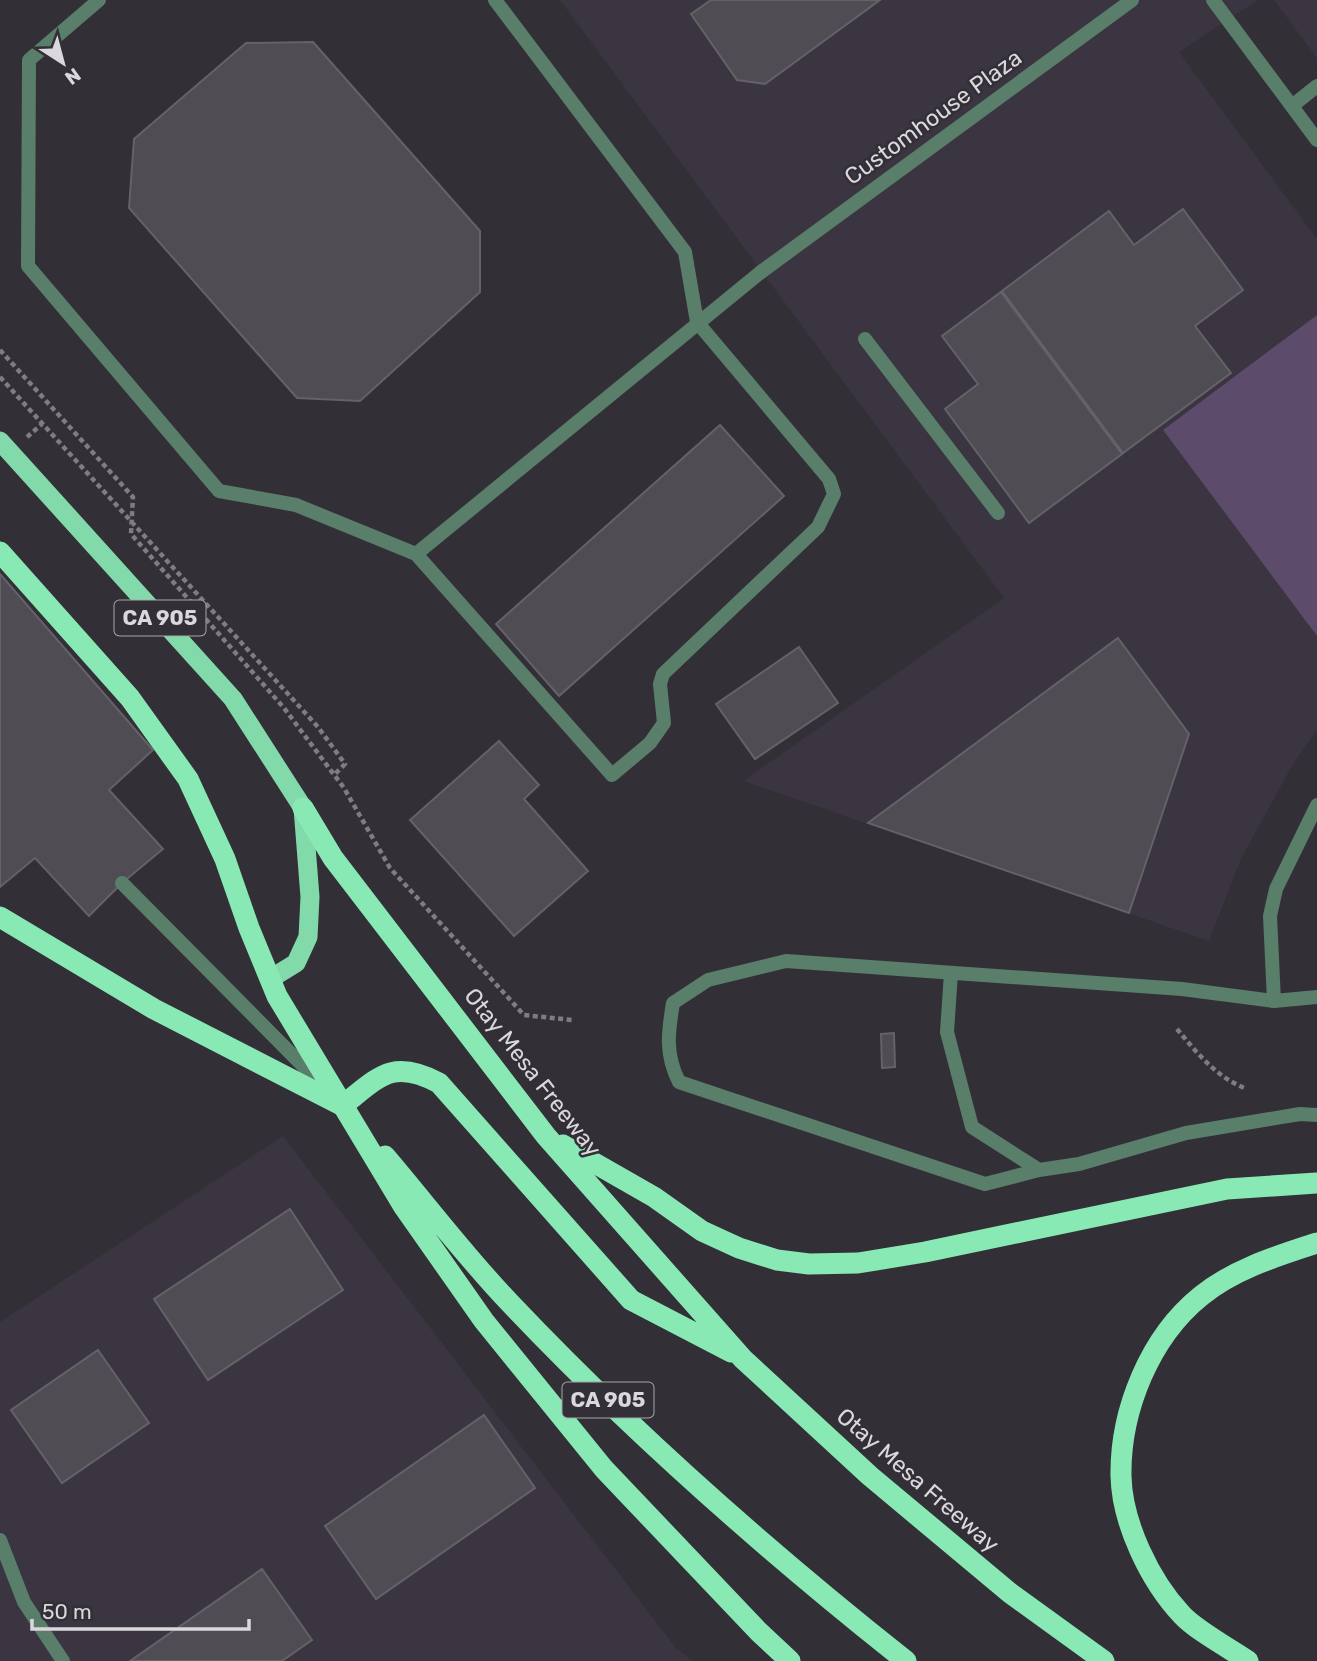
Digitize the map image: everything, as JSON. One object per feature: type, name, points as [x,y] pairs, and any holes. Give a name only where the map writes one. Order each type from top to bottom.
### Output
[{"type":"highway","name":"Otay Mesa Freeway","points":[[0,441],[233,699],[334,858],[546,1136],[743,1359],[870,1476],[1010,1593],[1104,1661]]},
{"type":"highway","points":[[0,552],[130,698],[188,779],[225,859],[277,996],[404,1207],[492,1332],[604,1469],[790,1661]]},
{"type":"highway","points":[[270,979],[296,962],[308,937],[310,897],[303,808]]},
{"type":"highway","name":"CA 905","points":[[0,917],[154,1009],[342,1106],[508,1301],[654,1446],[812,1587],[906,1661]]},
{"type":"highway","points":[[342,1106],[388,1072],[420,1073],[439,1083],[631,1300],[743,1359]]},
{"type":"highway","points":[[546,1136],[654,1197],[702,1231],[739,1248],[777,1259],[809,1264],[858,1263],[925,1252],[1227,1189],[1317,1183]]},
{"type":"highway","points":[[1248,1661],[1183,1616],[1157,1581],[1141,1553],[1133,1532],[1121,1477],[1124,1442],[1129,1412],[1145,1371],[1155,1350],[1178,1316],[1202,1294],[1228,1278],[1273,1257],[1317,1243]]},
{"type":"street","points":[[99,0],[29,60],[28,266],[219,491],[296,505],[416,554],[612,775],[650,743],[664,723],[660,684],[663,674],[818,527],[834,494],[829,479],[697,322],[685,252],[495,0]]},
{"type":"street","name":"Customhouse Plaza","points":[[416,554],[761,271],[1132,0]]},
{"type":"street","points":[[1213,0],[1317,140]]},
{"type":"street","points":[[1292,106],[1317,86]]},
{"type":"street","points":[[865,338],[998,513]]},
{"type":"street","points":[[1274,1001],[1270,916],[1276,889],[1317,805]]},
{"type":"street","points":[[122,883],[342,1106]]},
{"type":"street","points":[[1317,997],[1274,1001],[1182,989],[786,961],[708,980],[673,1003],[667,1038],[673,1071],[679,1082],[985,1184],[1039,1170],[1079,1164],[1186,1133],[1300,1114],[1317,1115]]},
{"type":"street","points":[[951,973],[947,1032],[972,1127],[1039,1170]]},
{"type":"street","points":[[0,1540],[24,1602],[63,1661]]},
{"type":"path","points":[[0,350],[133,497],[131,534],[284,708],[344,788],[390,868],[524,1015],[572,1020]]},
{"type":"path","points":[[0,377],[325,736],[345,764],[334,775]]},
{"type":"path","points":[[1177,1029],[1216,1071],[1232,1083],[1247,1089]]},
{"type":"shaded area","points":[[560,0],[1258,0],[1179,52],[1317,239],[1317,315],[1163,430],[1317,636],[1317,730],[1293,764],[1241,859],[1209,941],[743,781],[1004,598]]},
{"type":"shaded area","points":[[1274,0],[1317,0],[1317,58]]},
{"type":"shaded area","points":[[1317,315],[1317,636],[1163,430]]},
{"type":"shaded area","points":[[283,1136],[676,1648],[693,1661],[0,1661],[0,1322]]},
{"type":"building","points":[[711,0],[880,0],[765,84],[737,80],[691,14]]},
{"type":"building","points":[[313,42],[480,231],[480,292],[360,401],[297,398],[129,208],[134,139],[246,43]]},
{"type":"building","points":[[1183,209],[1243,290],[1195,326],[1231,373],[1123,453],[1002,291],[1109,211],[1134,245]]},
{"type":"building","points":[[1001,292],[1122,454],[1029,523],[945,409],[978,384],[942,336]]},
{"type":"building","points":[[720,425],[784,496],[559,696],[496,624]]},
{"type":"building","points":[[0,574],[153,750],[109,790],[163,849],[122,883],[89,916],[35,858],[0,887]]},
{"type":"building","points":[[1118,638],[1189,734],[1129,913],[868,823]]},
{"type":"building","points":[[799,647],[838,703],[755,759],[716,704]]},
{"type":"building","points":[[499,741],[539,785],[524,799],[588,871],[514,936],[410,820]]},
{"type":"building","points":[[894,1033],[895,1067],[882,1068],[881,1034]]},
{"type":"building","points":[[290,1209],[343,1290],[208,1380],[154,1299]]},
{"type":"building","points":[[98,1350],[149,1423],[62,1483],[11,1410]]},
{"type":"building","points":[[484,1415],[535,1488],[376,1599],[325,1526]]},
{"type":"building","points":[[262,1569],[312,1640],[282,1661],[130,1661]]}]
